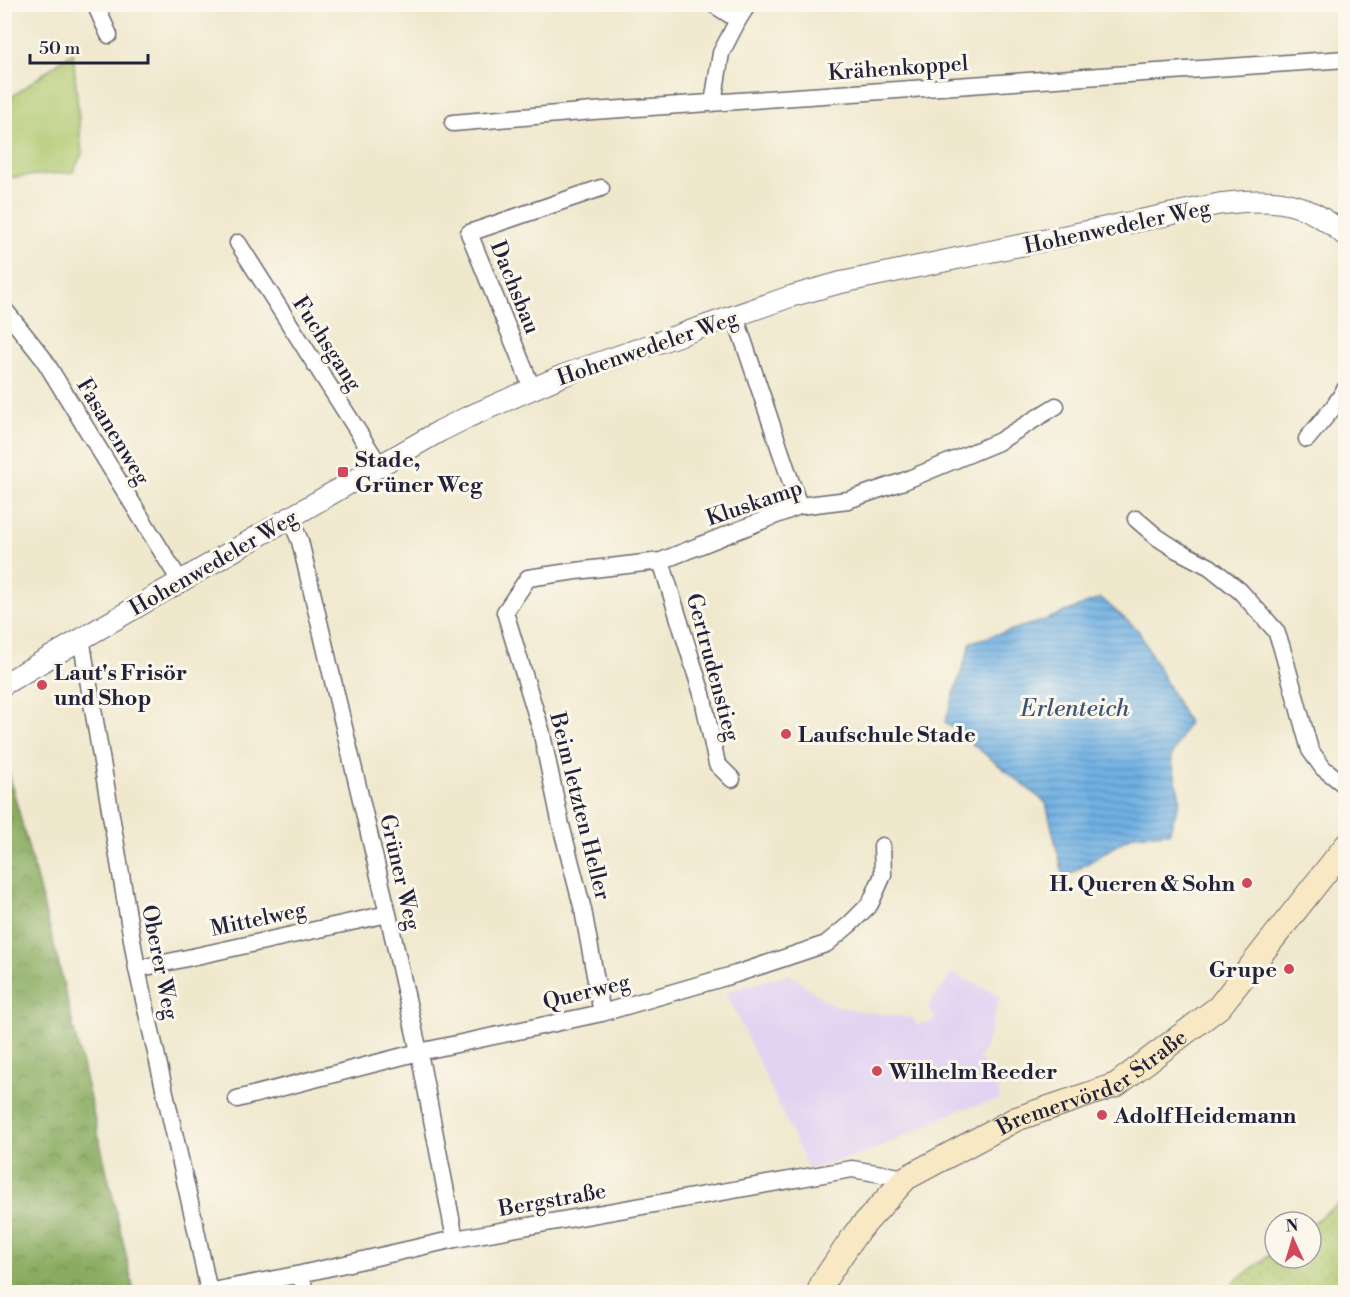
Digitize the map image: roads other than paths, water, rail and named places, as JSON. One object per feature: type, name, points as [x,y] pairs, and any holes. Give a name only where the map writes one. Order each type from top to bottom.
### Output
[{"type":"main road","name":"Bremervörder Straße","points":[[819,1293],[823,1282],[856,1233],[906,1178],[1016,1119],[1116,1084],[1219,1007],[1346,846]]},
{"type":"street","points":[[95,4],[109,35]]},
{"type":"street","points":[[713,4],[738,20]]},
{"type":"street","points":[[713,103],[721,53],[748,4]]},
{"type":"street","name":"Krähenkoppel","points":[[453,123],[593,111],[1346,59]]},
{"type":"street","name":"Dachsbau","points":[[532,388],[469,233],[601,188]]},
{"type":"street","name":"Hohenwedeler Weg","points":[[4,684],[449,426],[564,375],[735,315],[839,283],[1219,204],[1249,200],[1278,201],[1302,208],[1328,222],[1346,236]]},
{"type":"street","name":"Fuchsgang","points":[[238,243],[380,466]]},
{"type":"street","name":"Fasanenweg","points":[[4,309],[43,358],[180,581]]},
{"type":"street","points":[[735,315],[799,506]]},
{"type":"street","points":[[1307,439],[1333,408],[1346,388]]},
{"type":"street","name":"Kluskamp","points":[[505,612],[528,578],[661,561],[799,506],[848,500],[904,481],[998,442],[1056,406]]},
{"type":"street","name":"Grüner Weg","points":[[290,518],[300,541],[388,914],[419,1052],[455,1239]]},
{"type":"street","points":[[1136,519],[1157,537],[1210,567],[1233,585],[1275,631],[1281,645],[1310,750],[1323,768],[1346,786]]},
{"type":"street","name":"Gertrudenstieg","points":[[661,561],[702,694],[717,764],[732,779]]},
{"type":"street","name":"Beim letzten Heller","points":[[505,612],[541,730],[561,825],[583,910],[602,1013]]},
{"type":"street","name":"Oberer Weg","points":[[81,638],[138,969],[208,1292]]},
{"type":"street","name":"Querweg","points":[[237,1099],[419,1052],[602,1013],[736,974],[826,944],[870,904],[883,875],[882,846]]},
{"type":"street","name":"Mittelweg","points":[[138,969],[388,914]]},
{"type":"street","name":"Bergstraße","points":[[208,1292],[301,1274],[455,1239],[852,1169],[906,1178]]},
{"type":"street","points":[[301,1274],[305,1293]]},
{"type":"water","name":"Erlenteich","points":[[1101,598],[1138,630],[1188,723],[1171,757],[1180,799],[1169,833],[1133,835],[1064,878],[1046,803],[945,722],[971,642],[1045,620]]},
{"type":"place","name":"Stade, Grüner Weg","points":[[343,472]]},
{"type":"place","name":"Laut's Frisör und Shop","points":[[42,685]]},
{"type":"place","name":"Laufschule Stade","points":[[786,734]]},
{"type":"place","name":"H. Queren & Sohn","points":[[1247,883]]},
{"type":"place","name":"Grupe","points":[[1289,969]]},
{"type":"place","name":"Wilhelm Reeder","points":[[877,1071]]},
{"type":"place","name":"Adolf Heidemann","points":[[1102,1115]]}]
